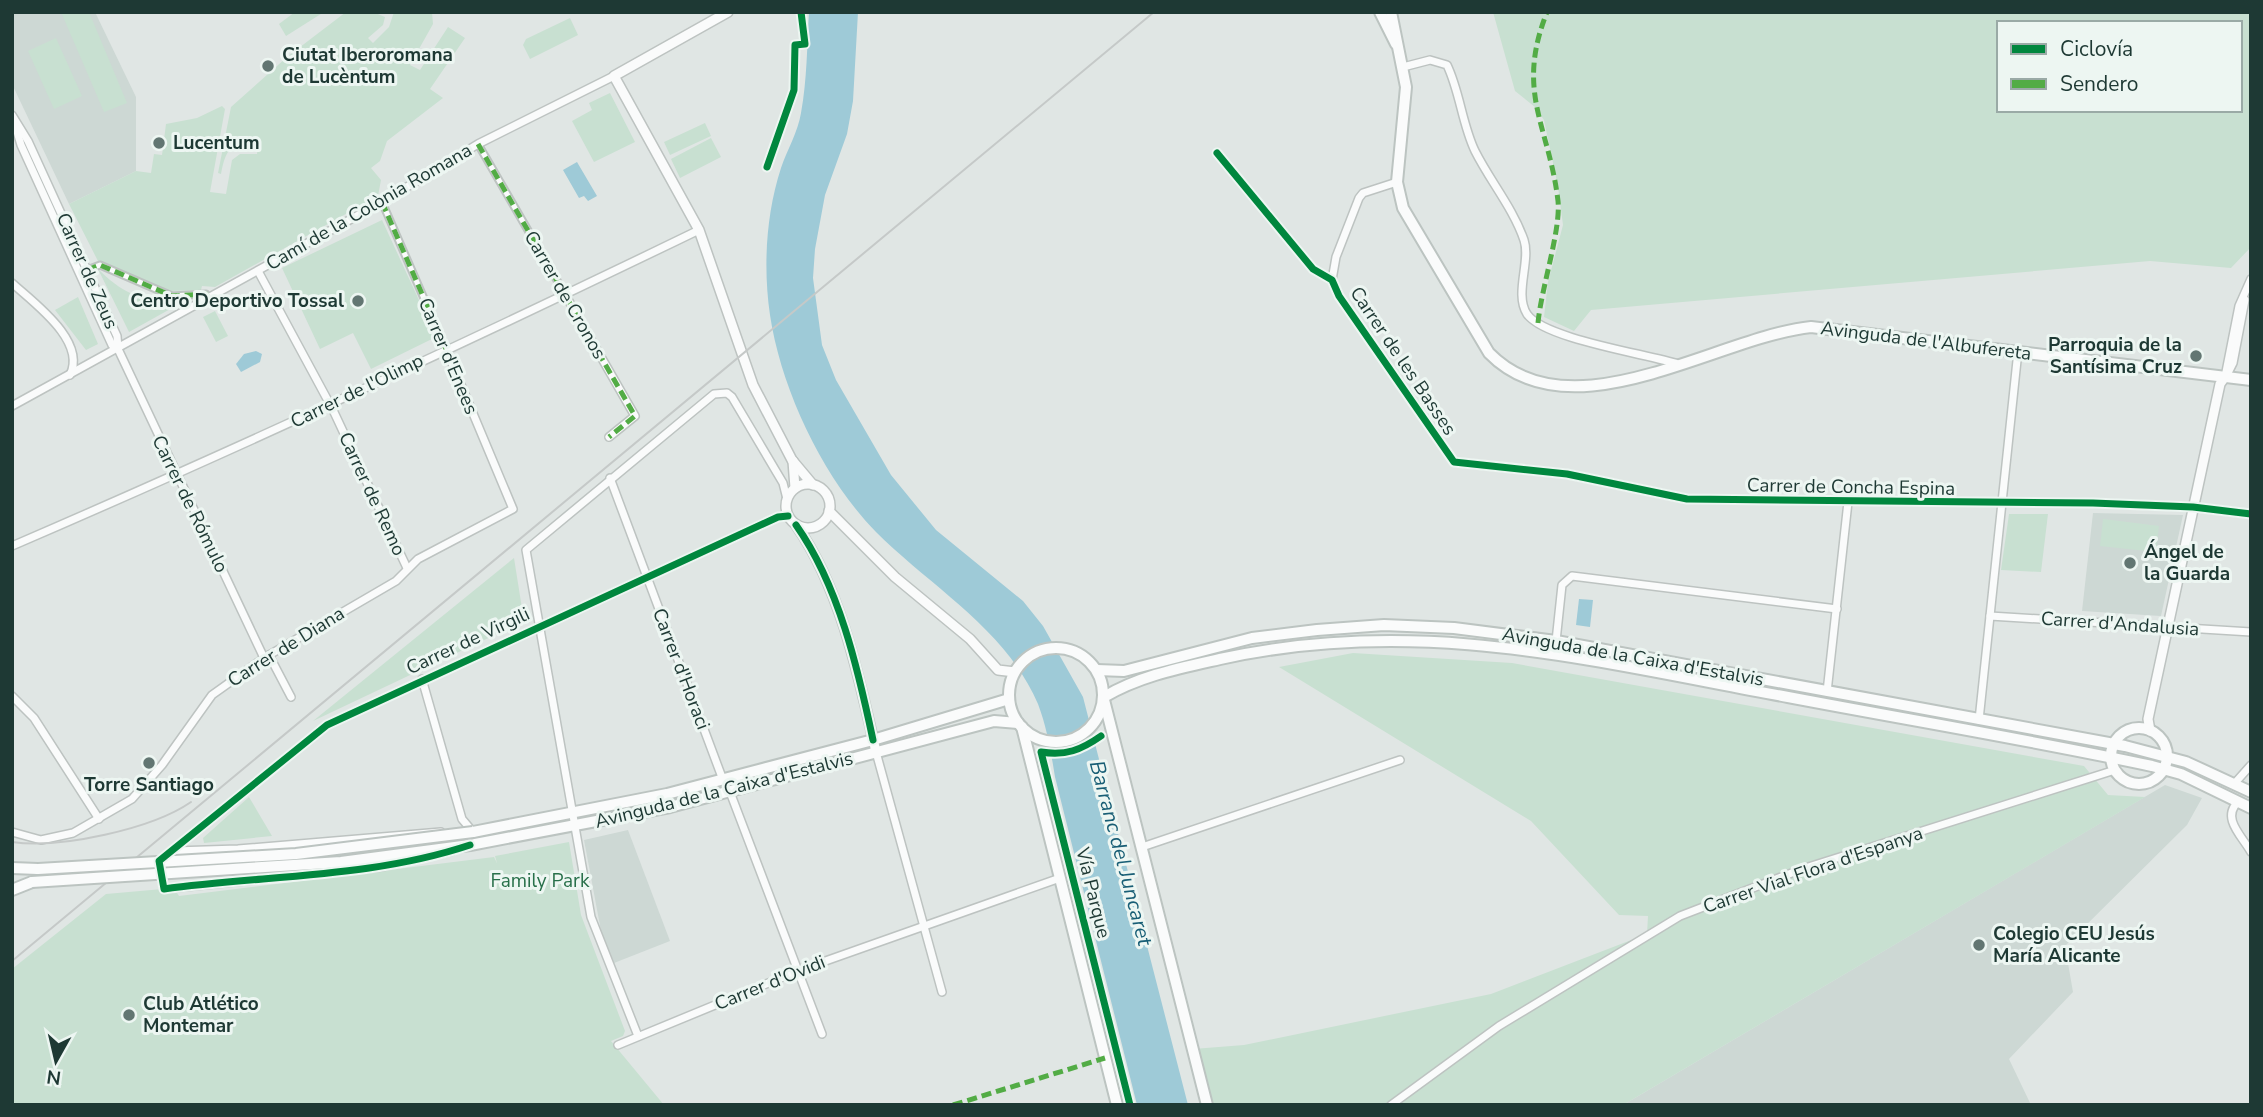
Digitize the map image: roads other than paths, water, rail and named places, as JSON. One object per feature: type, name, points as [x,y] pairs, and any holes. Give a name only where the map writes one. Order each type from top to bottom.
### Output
[{"type":"main road","name":"Avinguda de l'Albufereta","points":[[1380,12],[1397,46]]},
{"type":"main road","name":"Avinguda de l'Albufereta","points":[[1391,12],[1403,67],[1407,104],[1397,182],[1407,219],[1477,334],[1501,365],[1541,383],[1572,385],[1632,379],[1682,365],[1759,337],[1811,327],[2251,380]]},
{"type":"main road","name":"Avinguda de la Caixa d'Estalvis","points":[[1097,670],[1124,671],[1252,639],[1384,625],[1454,628],[1556,641],[2113,744],[2167,756],[2251,792]]},
{"type":"main road","name":"Avinguda de la Caixa d'Estalvis","points":[[1104,698],[1127,683],[1255,652],[1324,642],[1384,639],[1452,641],[1555,654],[2110,757],[2164,769],[2251,808]]},
{"type":"main road","points":[[1117,1105],[1020,725],[1009,699],[1015,672],[1035,653],[1055,648],[1080,654],[1097,670],[1207,1105]]},
{"type":"main road","points":[[1020,725],[1042,740],[1070,740],[1086,732],[1097,720],[1104,698]]},
{"type":"main road","name":"Avinguda de la Caixa d'Estalvis","points":[[12,868],[38,869],[296,854],[473,832],[572,814],[723,780],[873,740],[1009,699]]},
{"type":"main road","name":"Avinguda de la Caixa d'Estalvis","points":[[12,890],[32,882],[341,862],[470,845],[575,827],[730,792],[994,721],[1020,725]]},
{"type":"main road","points":[[2149,725],[2164,744],[2167,756],[2164,769],[2152,781],[2135,784],[2120,777],[2115,771],[2110,757],[2113,744],[2122,733],[2149,725]]},
{"type":"street","name":"Camí de la Colònia Romana","points":[[12,406],[382,202],[478,144],[614,76],[728,12]]},
{"type":"street","points":[[1403,67],[1430,60],[1447,65],[1474,150],[1525,243],[1524,304],[1528,314],[1545,327],[1568,337],[1645,353],[1682,365]]},
{"type":"street","points":[[614,76],[698,230],[753,385],[792,460],[813,485],[827,496],[829,511],[895,577],[970,639],[998,670],[1015,672]]},
{"type":"street","name":"Carrer de Zeus","points":[[12,115],[28,141],[117,336],[118,349]]},
{"type":"street","name":"Carrer de Zeus","points":[[12,115],[27,158],[111,345],[118,349]]},
{"type":"street","name":"Carrer de Cronos","points":[[478,144],[635,416],[609,437]]},
{"type":"street","name":"Carrer de les Basses","points":[[1217,153],[1313,269],[1332,280],[1339,296],[1454,462]]},
{"type":"street","points":[[1332,280],[1336,257],[1359,198],[1363,193],[1397,182]]},
{"type":"street","name":"Carrer d'Enees","points":[[382,202],[513,509]]},
{"type":"street","name":"Carrer de l'Olimp","points":[[12,546],[330,405],[446,349],[566,296],[698,230]]},
{"type":"street","points":[[87,270],[100,265],[172,296],[206,294],[209,299]]},
{"type":"street","name":"Carrer de Remo","points":[[258,271],[330,405],[407,568]]},
{"type":"street","points":[[2149,725],[2167,628],[2220,384],[2233,363],[2251,279]]},
{"type":"street","points":[[12,283],[45,309],[74,354],[75,366],[70,375]]},
{"type":"street","name":"Carrer de Rómulo","points":[[118,349],[176,475],[267,656],[292,696]]},
{"type":"street","points":[[1979,720],[2018,351]]},
{"type":"street","points":[[638,1037],[592,917],[526,550],[714,394],[727,393],[783,483],[788,516],[816,559],[840,620],[942,992]]},
{"type":"street","points":[[787,499],[795,488],[792,460]]},
{"type":"street","name":"Carrer de Concha Espina","points":[[1454,462],[1567,474],[1688,499],[2093,503],[2193,507],[2251,514]]},
{"type":"street","name":"Carrer d'Horaci","points":[[610,478],[723,780]]},
{"type":"street","points":[[795,488],[813,485]]},
{"type":"street","points":[[1827,692],[1848,502]]},
{"type":"street","name":"Carrer de Diana","points":[[12,832],[41,840],[73,833],[132,799],[163,765],[212,695],[267,656],[396,581],[407,568],[442,545],[513,509]]},
{"type":"street","points":[[796,525],[811,528],[818,526],[829,511]]},
{"type":"street","name":"Carrer de Virgili","points":[[172,851],[327,725],[646,576],[778,517],[788,516]]},
{"type":"street","points":[[1556,641],[1561,593],[1566,580],[1572,576],[1837,609]]},
{"type":"street","name":"Carrer d'Andalusia","points":[[1990,616],[2251,632]]},
{"type":"street","points":[[422,679],[462,819],[473,832]]},
{"type":"street","points":[[12,696],[34,719],[99,819]]},
{"type":"street","points":[[1142,847],[1399,760]]},
{"type":"street","points":[[2234,784],[2251,765]]},
{"type":"street","name":"Carrer Vial Flora d'Espanya","points":[[1391,1105],[1499,1026],[1687,913],[1802,869],[2115,771]]},
{"type":"street","points":[[730,792],[800,970],[822,1034]]},
{"type":"street","points":[[2238,802],[2231,808],[2230,818],[2251,852]]},
{"type":"street","name":"Avinguda de la Caixa d'Estalvis","points":[[470,845],[434,857],[381,867],[164,889],[159,861],[172,851],[411,832],[473,832]]},
{"type":"street","points":[[188,839],[192,851]]},
{"type":"street","points":[[923,925],[1060,878]]},
{"type":"street","name":"Carrer d'Ovidi","points":[[618,1045],[800,970],[923,925]]},
{"type":"water","name":"Barranc del Juncaret","points":[[809,12],[858,12],[853,101],[847,134],[825,195],[815,249],[813,278],[822,345],[836,380],[891,475],[936,530],[1023,601],[1043,626],[1083,697],[1188,1105],[1137,1105],[1055,777],[1046,731],[1038,704],[1024,677],[1007,653],[966,610],[897,552],[857,510],[822,459],[794,402],[770,315],[767,241],[776,186],[801,113]]},
{"type":"water","points":[[577,162],[597,196],[588,201],[584,196],[579,198],[563,170]]},
{"type":"water","points":[[256,351],[262,354],[260,362],[241,372],[236,364],[244,354]]},
{"type":"water","points":[[1579,599],[1593,600],[1590,627],[1576,625]]},
{"type":"tram line","points":[[12,961],[1154,12]]},
{"type":"tram line","points":[[12,842],[55,842],[105,835],[153,821],[191,802]]},
{"type":"place","name":"Ciutat Iberoromana de Lucèntum","points":[[268,66]]},
{"type":"place","name":"Lucentum","points":[[159,143]]},
{"type":"place","name":"Centro Deportivo Tossal","points":[[358,301]]},
{"type":"place","name":"Parroquia de la Santísima Cruz","points":[[2196,356]]},
{"type":"place","name":"Ángel de la Guarda","points":[[2130,563]]},
{"type":"place","name":"Torre Santiago","points":[[149,763]]},
{"type":"place","name":"Colegio CEU Jesús María Alicante","points":[[1979,945]]},
{"type":"place","name":"Club Atlético Montemar","points":[[129,1015]]},
{"type":"park label","name":"Family Park","points":[[540,881]]}]
